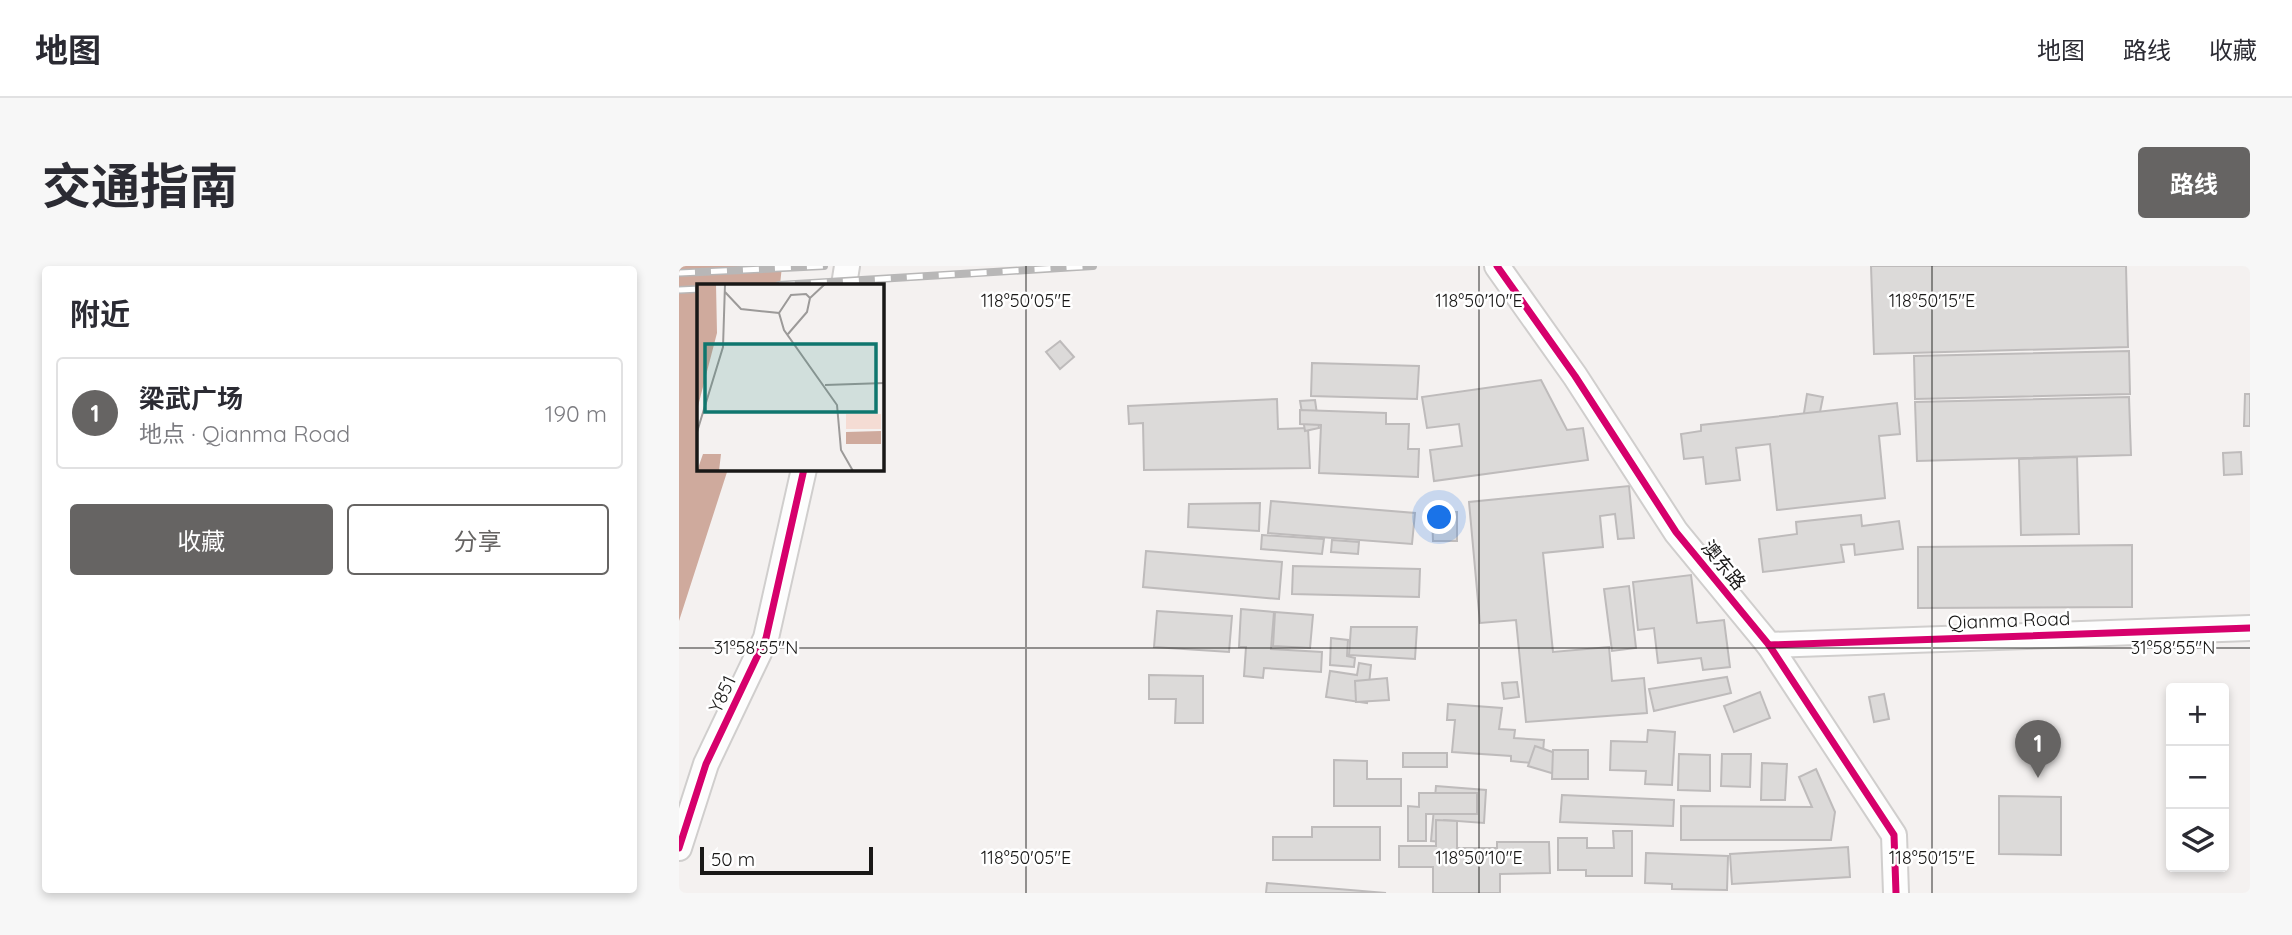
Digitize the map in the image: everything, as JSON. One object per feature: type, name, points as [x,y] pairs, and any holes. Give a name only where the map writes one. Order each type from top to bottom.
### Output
[{"type":"street","points":[[844,284],[847,266]]},
{"type":"street","name":"澳东路","points":[[1497,266],[1575,376],[1676,532],[1769,645],[1894,835],[1896,893]]},
{"type":"street","name":"Y851","points":[[679,848],[706,764],[766,638],[804,471]]},
{"type":"street","name":"Qianma Road","points":[[1769,645],[2250,628]]},
{"type":"shaded area","points":[[679,266],[782,266],[780,284],[697,284],[697,471],[727,471],[679,621]]},
{"type":"building","points":[[1871,266],[2126,266],[2128,347],[1874,354]]},
{"type":"building","points":[[1060,341],[1074,357],[1060,369],[1046,352]]},
{"type":"building","points":[[2129,351],[2130,394],[1915,399],[1914,356]]},
{"type":"building","points":[[1312,363],[1419,366],[1417,399],[1311,396]]},
{"type":"building","points":[[1541,380],[1567,430],[1583,428],[1588,460],[1434,481],[1430,450],[1462,446],[1459,424],[1427,428],[1422,397]]},
{"type":"building","points":[[1807,394],[1823,397],[1818,422],[1803,419]]},
{"type":"building","points":[[2245,394],[2250,394],[2250,426],[2244,426]]},
{"type":"building","points":[[2129,397],[2131,455],[1917,461],[1915,402]]},
{"type":"building","points":[[1277,399],[1278,429],[1308,428],[1310,468],[1144,470],[1143,423],[1129,424],[1128,406]]},
{"type":"building","points":[[1315,400],[1319,428],[1305,431],[1300,401]]},
{"type":"building","points":[[1897,403],[1900,434],[1879,436],[1885,498],[1777,510],[1770,444],[1736,448],[1740,480],[1706,484],[1703,457],[1684,459],[1681,434],[1701,431],[1701,425]]},
{"type":"building","points":[[1300,410],[1386,413],[1386,424],[1409,424],[1408,449],[1419,449],[1418,477],[1319,473],[1321,425],[1300,424]]},
{"type":"building","points":[[2241,452],[2242,474],[2224,475],[2223,453]]},
{"type":"building","points":[[2077,457],[2079,534],[2021,535],[2019,459]]},
{"type":"building","points":[[1629,486],[1634,538],[1618,539],[1615,514],[1600,516],[1603,547],[1543,553],[1553,652],[1609,647],[1612,681],[1644,678],[1647,713],[1526,722],[1516,620],[1480,623],[1469,502]]},
{"type":"building","points":[[1271,501],[1415,513],[1412,544],[1268,533]]},
{"type":"building","points":[[1260,503],[1259,531],[1188,527],[1189,504]]},
{"type":"building","points":[[1457,512],[1457,541],[1433,541],[1432,513]]},
{"type":"building","points":[[1861,515],[1862,526],[1899,521],[1903,549],[1855,555],[1854,544],[1841,545],[1844,562],[1763,572],[1759,539],[1797,534],[1796,522]]},
{"type":"building","points":[[1262,535],[1324,539],[1322,554],[1261,549]]},
{"type":"building","points":[[1332,540],[1359,542],[1358,554],[1331,552]]},
{"type":"building","points":[[2132,545],[2132,607],[1918,608],[1918,547]]},
{"type":"building","points":[[1146,551],[1282,562],[1279,599],[1143,587]]},
{"type":"building","points":[[1293,566],[1420,569],[1419,597],[1292,594]]},
{"type":"building","points":[[1691,575],[1697,623],[1724,620],[1730,667],[1703,670],[1701,658],[1658,663],[1654,628],[1638,630],[1633,582]]},
{"type":"building","points":[[1629,586],[1636,648],[1612,651],[1604,589]]},
{"type":"building","points":[[1241,609],[1274,612],[1271,649],[1322,652],[1321,672],[1264,668],[1263,678],[1244,676],[1246,647],[1239,647]]},
{"type":"building","points":[[1157,611],[1232,616],[1229,652],[1154,647]]},
{"type":"building","points":[[1275,612],[1313,615],[1310,648],[1273,646]]},
{"type":"building","points":[[1351,627],[1417,627],[1415,659],[1349,655]]},
{"type":"building","points":[[1331,638],[1348,640],[1347,656],[1355,658],[1354,667],[1330,665]]},
{"type":"building","points":[[1359,663],[1371,665],[1367,703],[1326,697],[1330,671],[1357,675]]},
{"type":"building","points":[[1149,675],[1203,676],[1203,723],[1175,723],[1176,699],[1149,699]]},
{"type":"building","points":[[1727,677],[1731,693],[1654,711],[1649,689]]},
{"type":"building","points":[[1387,678],[1389,700],[1356,702],[1355,681]]},
{"type":"building","points":[[1517,682],[1519,697],[1504,699],[1502,683]]},
{"type":"building","points":[[1760,692],[1770,718],[1734,732],[1724,706]]},
{"type":"building","points":[[1884,694],[1889,719],[1874,722],[1869,697]]},
{"type":"building","points":[[1448,704],[1502,708],[1499,729],[1515,730],[1514,738],[1544,740],[1542,764],[1511,761],[1511,756],[1452,752],[1455,720],[1447,720]]},
{"type":"building","points":[[1648,730],[1675,732],[1672,785],[1645,784],[1646,771],[1610,770],[1611,741],[1647,742]]},
{"type":"building","points":[[1535,746],[1564,756],[1558,775],[1528,766]]},
{"type":"building","points":[[1553,750],[1588,750],[1588,779],[1552,779]]},
{"type":"building","points":[[1403,753],[1447,753],[1447,767],[1403,767]]},
{"type":"building","points":[[1679,754],[1710,755],[1710,791],[1678,790]]},
{"type":"building","points":[[1722,754],[1751,754],[1750,787],[1721,786]]},
{"type":"building","points":[[1334,760],[1367,761],[1367,779],[1401,779],[1401,806],[1334,806]]},
{"type":"building","points":[[1762,763],[1787,764],[1785,800],[1761,800]]},
{"type":"building","points":[[1816,769],[1835,812],[1831,840],[1681,840],[1681,806],[1812,807],[1799,777]]},
{"type":"building","points":[[1436,786],[1486,790],[1484,823],[1444,820],[1442,842],[1431,841]]},
{"type":"building","points":[[1419,793],[1477,793],[1477,814],[1426,814],[1426,841],[1408,841],[1408,806],[1419,807]]},
{"type":"building","points":[[1562,795],[1674,800],[1673,826],[1560,822]]},
{"type":"building","points":[[1999,796],[2061,797],[2061,855],[1999,854]]},
{"type":"building","points":[[1436,820],[1457,821],[1457,848],[1497,848],[1497,842],[1549,842],[1550,873],[1500,874],[1500,893],[1433,893],[1433,867],[1399,867],[1399,846],[1436,846]]},
{"type":"building","points":[[1312,827],[1380,827],[1380,860],[1273,860],[1273,837],[1312,837]]},
{"type":"building","points":[[1613,831],[1632,831],[1632,876],[1586,876],[1586,870],[1558,870],[1558,838],[1587,838],[1587,848],[1614,848]]},
{"type":"building","points":[[1848,847],[1850,877],[1732,884],[1730,854]]},
{"type":"building","points":[[1646,853],[1728,856],[1727,890],[1672,889],[1672,884],[1645,883]]},
{"type":"building","points":[[1267,883],[1386,893],[1266,893]]},
{"type":"railway","points":[[679,273],[824,266]]},
{"type":"railway","points":[[796,284],[1093,266]]},
{"type":"railway","points":[[679,290],[697,289]]},
{"type":"cycle path","points":[[1497,266],[1575,376],[1676,532],[1769,645],[1894,835],[1896,893]]},
{"type":"cycle path","points":[[679,848],[706,764],[766,638],[804,471]]},
{"type":"cycle path","points":[[1769,645],[2250,628]]},
{"type":"place","name":"梁武广场","points":[[2038,778]]}]
